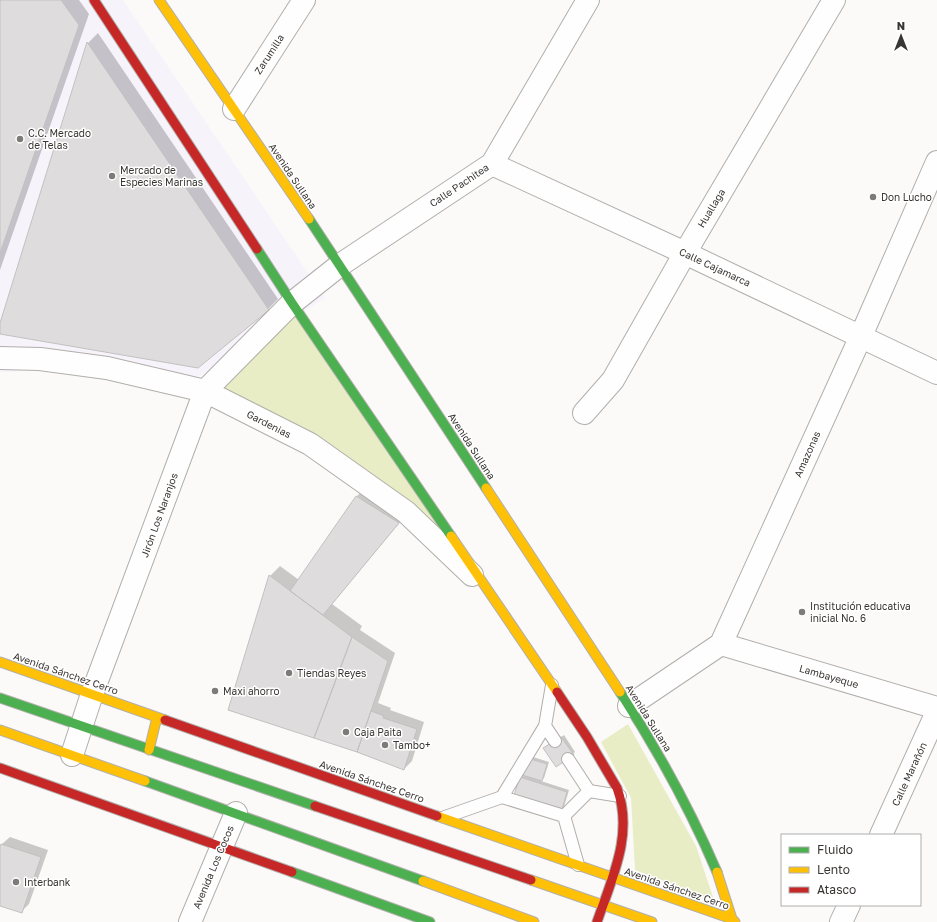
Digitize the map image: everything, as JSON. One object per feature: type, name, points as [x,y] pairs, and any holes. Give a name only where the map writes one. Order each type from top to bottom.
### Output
[{"type":"main road","points":[[94,0],[292,303],[552,684],[587,737],[617,788],[624,818],[622,847],[597,922]]},
{"type":"main road","name":"Avenida Sullana","points":[[159,0],[340,265],[629,706],[668,770],[686,806],[721,882],[733,921]]},
{"type":"main road","name":"Avenida Sánchez Cerro","points":[[0,662],[733,921]]},
{"type":"main road","points":[[0,698],[652,922]]},
{"type":"main road","points":[[149,750],[157,717]]},
{"type":"main road","points":[[0,730],[236,813],[534,922]]},
{"type":"main road","points":[[0,768],[430,922]]},
{"type":"street","name":"Zarumilla","points":[[234,109],[304,0]]},
{"type":"street","name":"Calle Pachitea","points":[[292,303],[340,265],[492,164],[588,0]]},
{"type":"street","name":"Huallaga","points":[[584,413],[613,380],[684,253],[834,0]]},
{"type":"street","name":"Amazonas","points":[[721,644],[861,336],[937,162]]},
{"type":"street","name":"Calle Cajamarca","points":[[492,164],[937,373]]},
{"type":"street","name":"Jirón Los Naranjos","points":[[72,755],[92,694],[205,391],[292,303]]},
{"type":"street","name":"Gardenias","points":[[0,358],[40,359],[107,368],[205,391],[310,444],[406,512],[490,592]]},
{"type":"street","points":[[629,706],[721,644]]},
{"type":"street","name":"Lambayeque","points":[[721,644],[937,708]]},
{"type":"street","name":"Calle Marañón","points":[[881,834],[937,712]]},
{"type":"street","name":"Avenida Los Cocos","points":[[190,922],[236,813]]},
{"type":"street","points":[[841,922],[849,906]]},
{"type":"lane","points":[[502,797],[545,726],[552,684]]},
{"type":"lane","points":[[545,726],[555,741]]},
{"type":"lane","points":[[568,759],[589,791],[620,796]]},
{"type":"lane","points":[[564,816],[589,791]]},
{"type":"lane","points":[[444,818],[502,797],[564,816]]},
{"type":"lane","points":[[564,816],[578,865]]},
{"type":"shaded area","points":[[0,0],[123,0],[325,298],[200,376],[70,369],[0,372]]},
{"type":"green space","points":[[292,303],[490,592],[406,512],[205,391]]},
{"type":"green space","points":[[628,724],[696,846],[714,900],[635,870],[631,798],[601,742]]},
{"type":"building","name":"C.C. Mercado de Telas","points":[[0,0],[61,0],[79,25],[0,253]]},
{"type":"building","name":"Mercado de Especies Marinas","points":[[87,42],[269,310],[198,368],[0,334],[0,323]]},
{"type":"building","points":[[356,496],[399,523],[323,615],[290,591]]},
{"type":"building","name":"Tiendas Reyes","points":[[269,575],[352,637],[314,738],[228,710]]},
{"type":"building","points":[[352,637],[388,661],[357,752],[314,738]]},
{"type":"building","points":[[371,711],[384,716],[383,718],[417,729],[404,770],[357,752]]},
{"type":"building","points":[[561,737],[574,755],[556,767],[543,748]]},
{"type":"building","points":[[527,758],[547,764],[542,781],[522,775]]},
{"type":"building","points":[[520,777],[567,792],[561,813],[513,798]]},
{"type":"building","name":"Interbank","points":[[1,844],[41,857],[22,913],[0,906]]},
{"type":"traffic: fast","points":[[309,219],[486,488]]},
{"type":"traffic: fast","points":[[257,249],[292,303],[451,536]]},
{"type":"traffic: fast","points":[[620,692],[647,735],[672,780],[696,825],[717,872]]},
{"type":"traffic: fast","points":[[0,698],[315,806]]},
{"type":"traffic: fast","points":[[145,781],[423,881]]},
{"type":"traffic: fast","points":[[292,872],[430,922]]},
{"type":"traffic: slow","points":[[159,0],[309,219]]},
{"type":"traffic: slow","points":[[486,488],[620,692]]},
{"type":"traffic: slow","points":[[451,536],[557,692]]},
{"type":"traffic: slow","points":[[0,662],[165,720]]},
{"type":"traffic: slow","points":[[149,750],[157,717]]},
{"type":"traffic: slow","points":[[0,730],[145,781]]},
{"type":"traffic: slow","points":[[437,816],[732,919],[735,922]]},
{"type":"traffic: slow","points":[[717,872],[733,922]]},
{"type":"traffic: slow","points":[[531,880],[652,922]]},
{"type":"traffic: slow","points":[[423,881],[534,922]]},
{"type":"traffic: jam","points":[[94,0],[257,249]]},
{"type":"traffic: jam","points":[[557,692],[587,737],[617,788],[622,805],[623,822],[619,856],[597,922]]},
{"type":"traffic: jam","points":[[165,720],[437,816]]},
{"type":"traffic: jam","points":[[0,768],[292,872]]},
{"type":"traffic: jam","points":[[315,806],[531,880]]},
{"type":"place","name":"C.C. Mercado de Telas","points":[[20,139]]},
{"type":"place","name":"Mercado de Especies Marinas","points":[[112,176]]},
{"type":"place","name":"Don Lucho","points":[[873,197]]},
{"type":"place","name":"Institución educativa inicial No. 6","points":[[802,612]]},
{"type":"place","name":"Tiendas Reyes","points":[[289,673]]},
{"type":"place","name":"Maxi ahorro","points":[[215,691]]},
{"type":"place","name":"Caja Paita","points":[[346,732]]},
{"type":"place","name":"Tambo+","points":[[385,745]]},
{"type":"place","name":"Interbank","points":[[16,882]]}]
